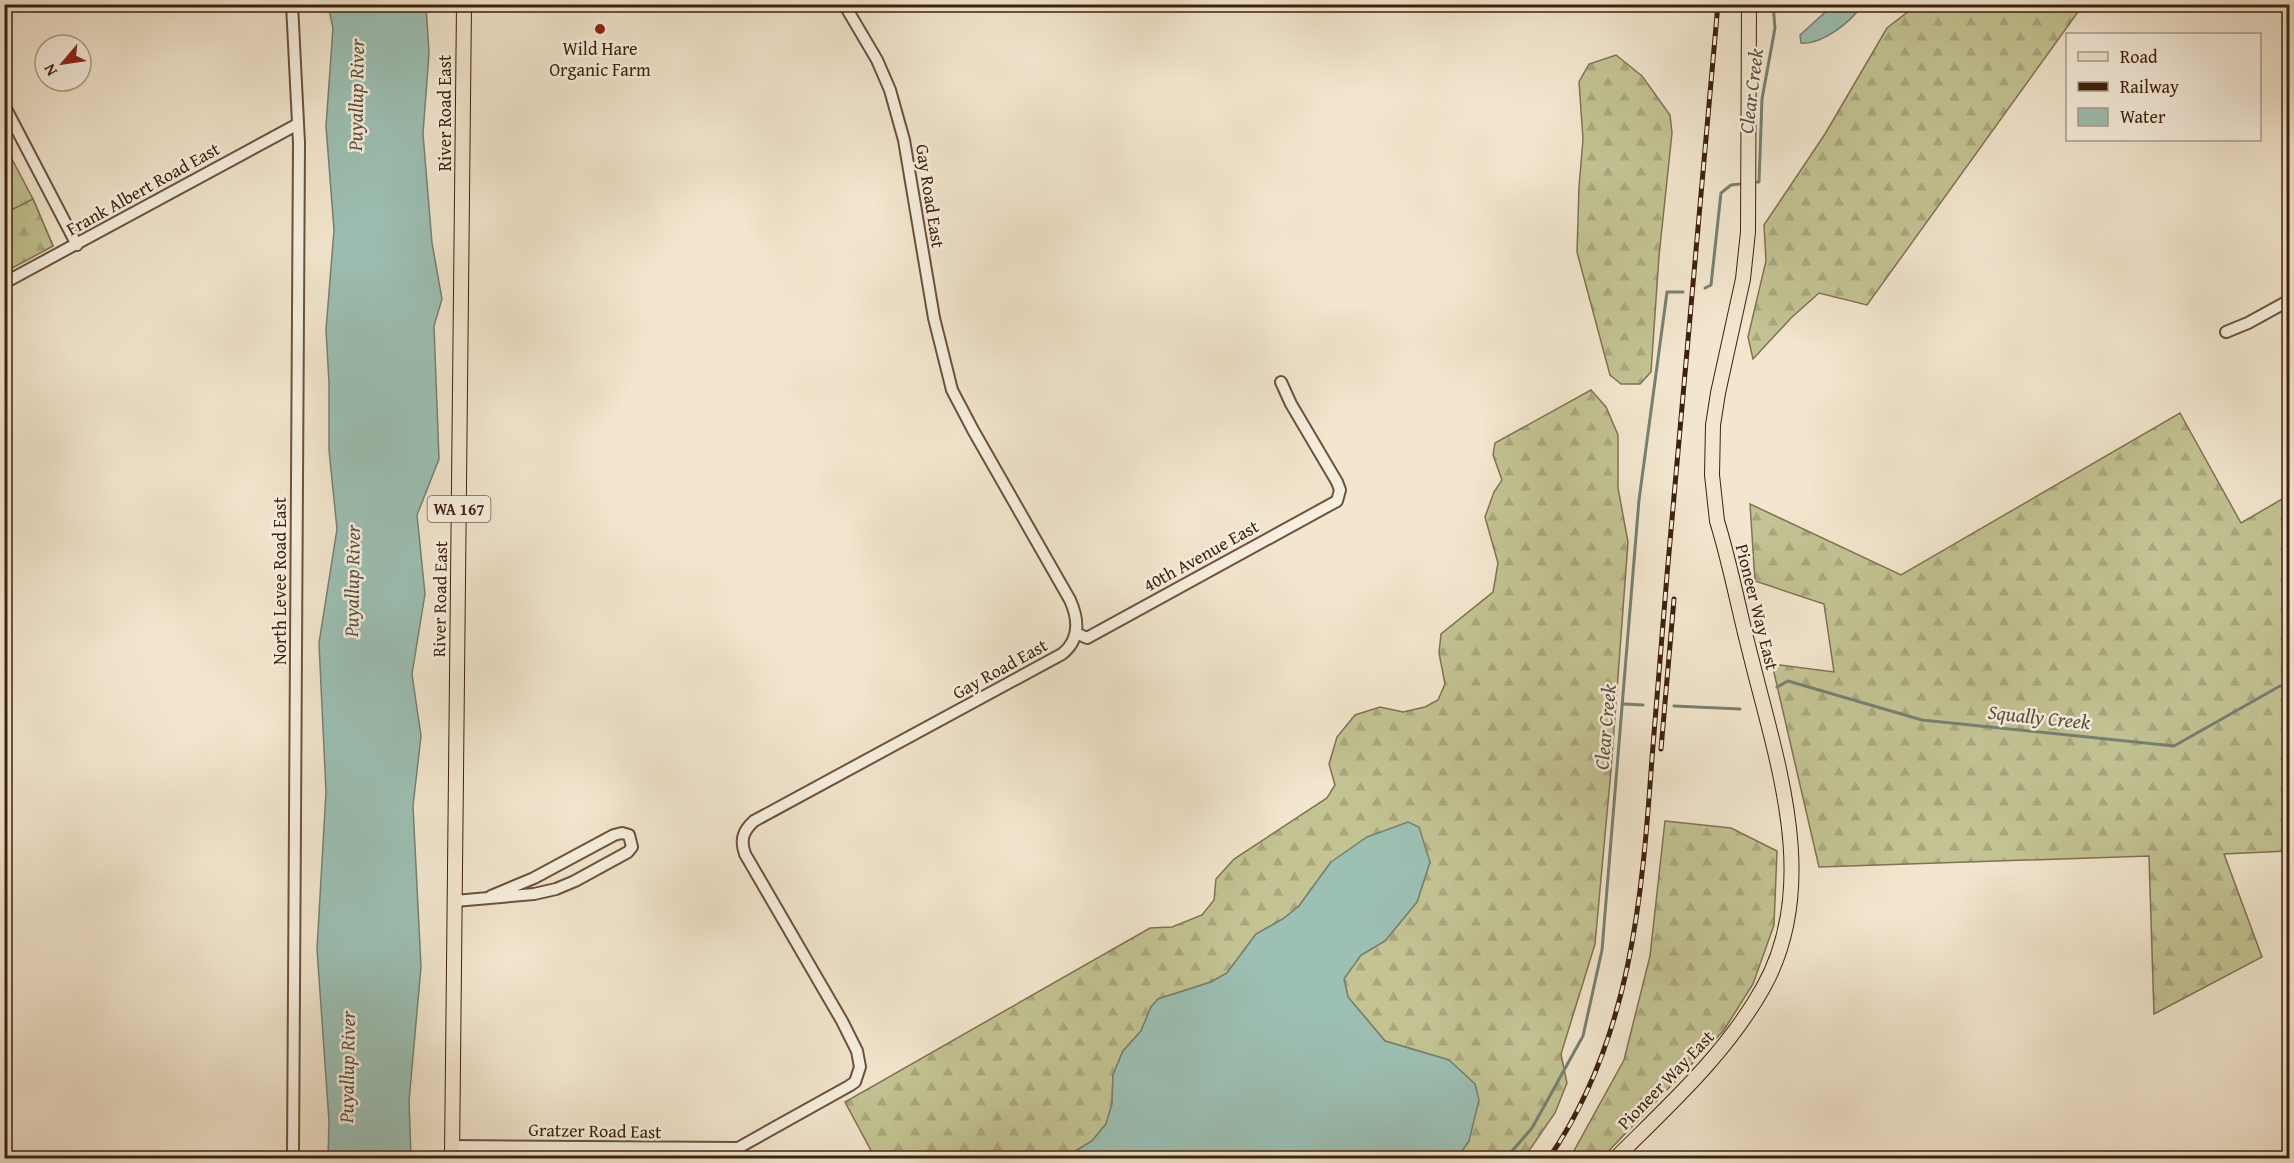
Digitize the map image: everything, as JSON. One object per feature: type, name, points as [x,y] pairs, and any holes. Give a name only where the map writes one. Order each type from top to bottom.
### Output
[{"type":"main road","name":"River Road East","points":[[452,1152],[464,4]]},
{"type":"main road","name":"Pioneer Way East","points":[[1616,1158],[1698,1076],[1747,1016],[1777,957],[1790,908],[1792,857],[1785,802],[1718,521],[1712,475],[1715,414],[1738,304],[1748,232],[1749,4]]},
{"type":"street","name":"North Levee Road East","points":[[292,4],[298,124],[293,1158]]},
{"type":"street","name":"Gay Road East","points":[[740,1153],[855,1082],[860,1067],[857,1052],[842,1021],[745,854],[742,845],[743,834],[748,827],[796,798],[1062,654],[1072,645],[1076,633],[1077,617],[1070,600],[952,390],[934,318],[904,140],[890,90],[877,60],[844,4]]},
{"type":"street","points":[[4,105],[77,245]]},
{"type":"street","name":"Frank Albert Road East","points":[[4,283],[298,124]]},
{"type":"street","points":[[2226,332],[2248,323],[2289,300]]},
{"type":"street","name":"40th Avenue East","points":[[1076,633],[1087,638],[1337,501],[1340,490],[1337,482],[1281,382]]},
{"type":"street","points":[[455,901],[534,894],[556,889],[628,852],[632,847],[631,842],[628,835],[622,833],[614,836],[534,878],[491,897]]},
{"type":"street","name":"Gratzer Road East","points":[[452,1152],[740,1153]]},
{"type":"green space","points":[[1918,4],[2083,5],[1867,305],[1819,293],[1791,318],[1753,359],[1748,337],[1766,261],[1764,225],[1825,134],[1887,28]]},
{"type":"green space","points":[[1616,55],[1642,76],[1670,115],[1672,133],[1659,256],[1651,372],[1640,384],[1621,384],[1610,375],[1577,252],[1583,139],[1579,82],[1589,64]]},
{"type":"green space","points":[[4,144],[33,199],[53,246],[4,271]]},
{"type":"green space","points":[[33,199],[53,246],[5,272],[5,213]]},
{"type":"green space","points":[[1591,390],[1606,407],[1618,435],[1618,488],[1628,542],[1611,770],[1595,944],[1561,1054],[1567,1083],[1555,1113],[1524,1158],[1457,1158],[1469,1141],[1449,1060],[1385,1041],[1348,997],[1344,978],[1361,955],[1385,941],[1417,902],[1430,862],[1331,862],[1299,906],[1283,919],[1256,934],[1227,973],[1211,982],[1158,999],[1151,1007],[1141,1031],[1123,1051],[1113,1075],[1112,1104],[1106,1124],[1092,1141],[1064,1158],[875,1158],[845,1102],[1150,928],[1172,927],[1202,915],[1214,900],[1216,879],[1234,859],[1327,798],[1335,785],[1329,764],[1337,737],[1355,715],[1380,707],[1403,712],[1425,707],[1438,700],[1445,684],[1439,653],[1441,634],[1493,592],[1498,563],[1485,517],[1494,492],[1502,480],[1493,455],[1495,443]]},
{"type":"green space","points":[[2180,413],[2241,523],[2289,495],[2290,851],[2224,854],[2262,957],[2154,1014],[2149,856],[1819,867],[1772,664],[1834,672],[1824,604],[1755,581],[1750,504],[1901,575]]},
{"type":"green space","points":[[1665,821],[1731,828],[1777,851],[1774,925],[1753,984],[1724,1030],[1602,1158],[1570,1158],[1624,1060],[1650,956]]},
{"type":"water","name":"Puyallup River","points":[[328,5],[426,5],[429,53],[423,134],[432,243],[442,299],[434,326],[439,459],[417,515],[425,594],[412,674],[421,736],[413,806],[421,967],[409,1101],[411,1158],[328,1158],[329,1121],[317,949],[326,792],[319,643],[337,529],[329,450],[326,330],[334,230],[326,126],[333,28]]},
{"type":"water","points":[[1833,5],[1862,5],[1851,18],[1827,36],[1809,43],[1801,43],[1800,35]]},
{"type":"water","points":[[1408,822],[1419,827],[1430,862],[1417,902],[1385,941],[1361,955],[1344,979],[1348,997],[1385,1041],[1449,1060],[1475,1084],[1479,1100],[1469,1141],[1457,1158],[1064,1158],[1092,1141],[1106,1124],[1112,1104],[1113,1075],[1123,1051],[1141,1031],[1151,1007],[1158,999],[1211,982],[1227,973],[1256,934],[1283,919],[1299,906],[1331,862],[1367,837]]},
{"type":"waterway","name":"Clear Creek","points":[[1757,182],[1759,182],[1762,99],[1775,28],[1773,4]]},
{"type":"waterway","name":"Clear Creek","points":[[1705,288],[1711,285],[1721,193],[1731,185],[1740,184]]},
{"type":"waterway","name":"Clear Creek","points":[[1506,1158],[1532,1128],[1583,1036],[1602,950],[1639,500],[1667,292],[1683,292]]},
{"type":"waterway","name":"Squally Creek","points":[[1777,687],[1788,681],[1922,720],[2174,746],[2280,686],[2290,686]]},
{"type":"waterway","name":"Squally Creek","points":[[1624,704],[1643,705]]},
{"type":"waterway","name":"Squally Creek","points":[[1674,706],[1740,709]]},
{"type":"railway","points":[[1549,1158],[1577,1112],[1598,1065],[1615,1016],[1628,966],[1637,915],[1718,4]]},
{"type":"railway","points":[[1661,749],[1674,599]]},
{"type":"place","name":"Wild Hare Organic Farm","points":[[600,29]]}]
